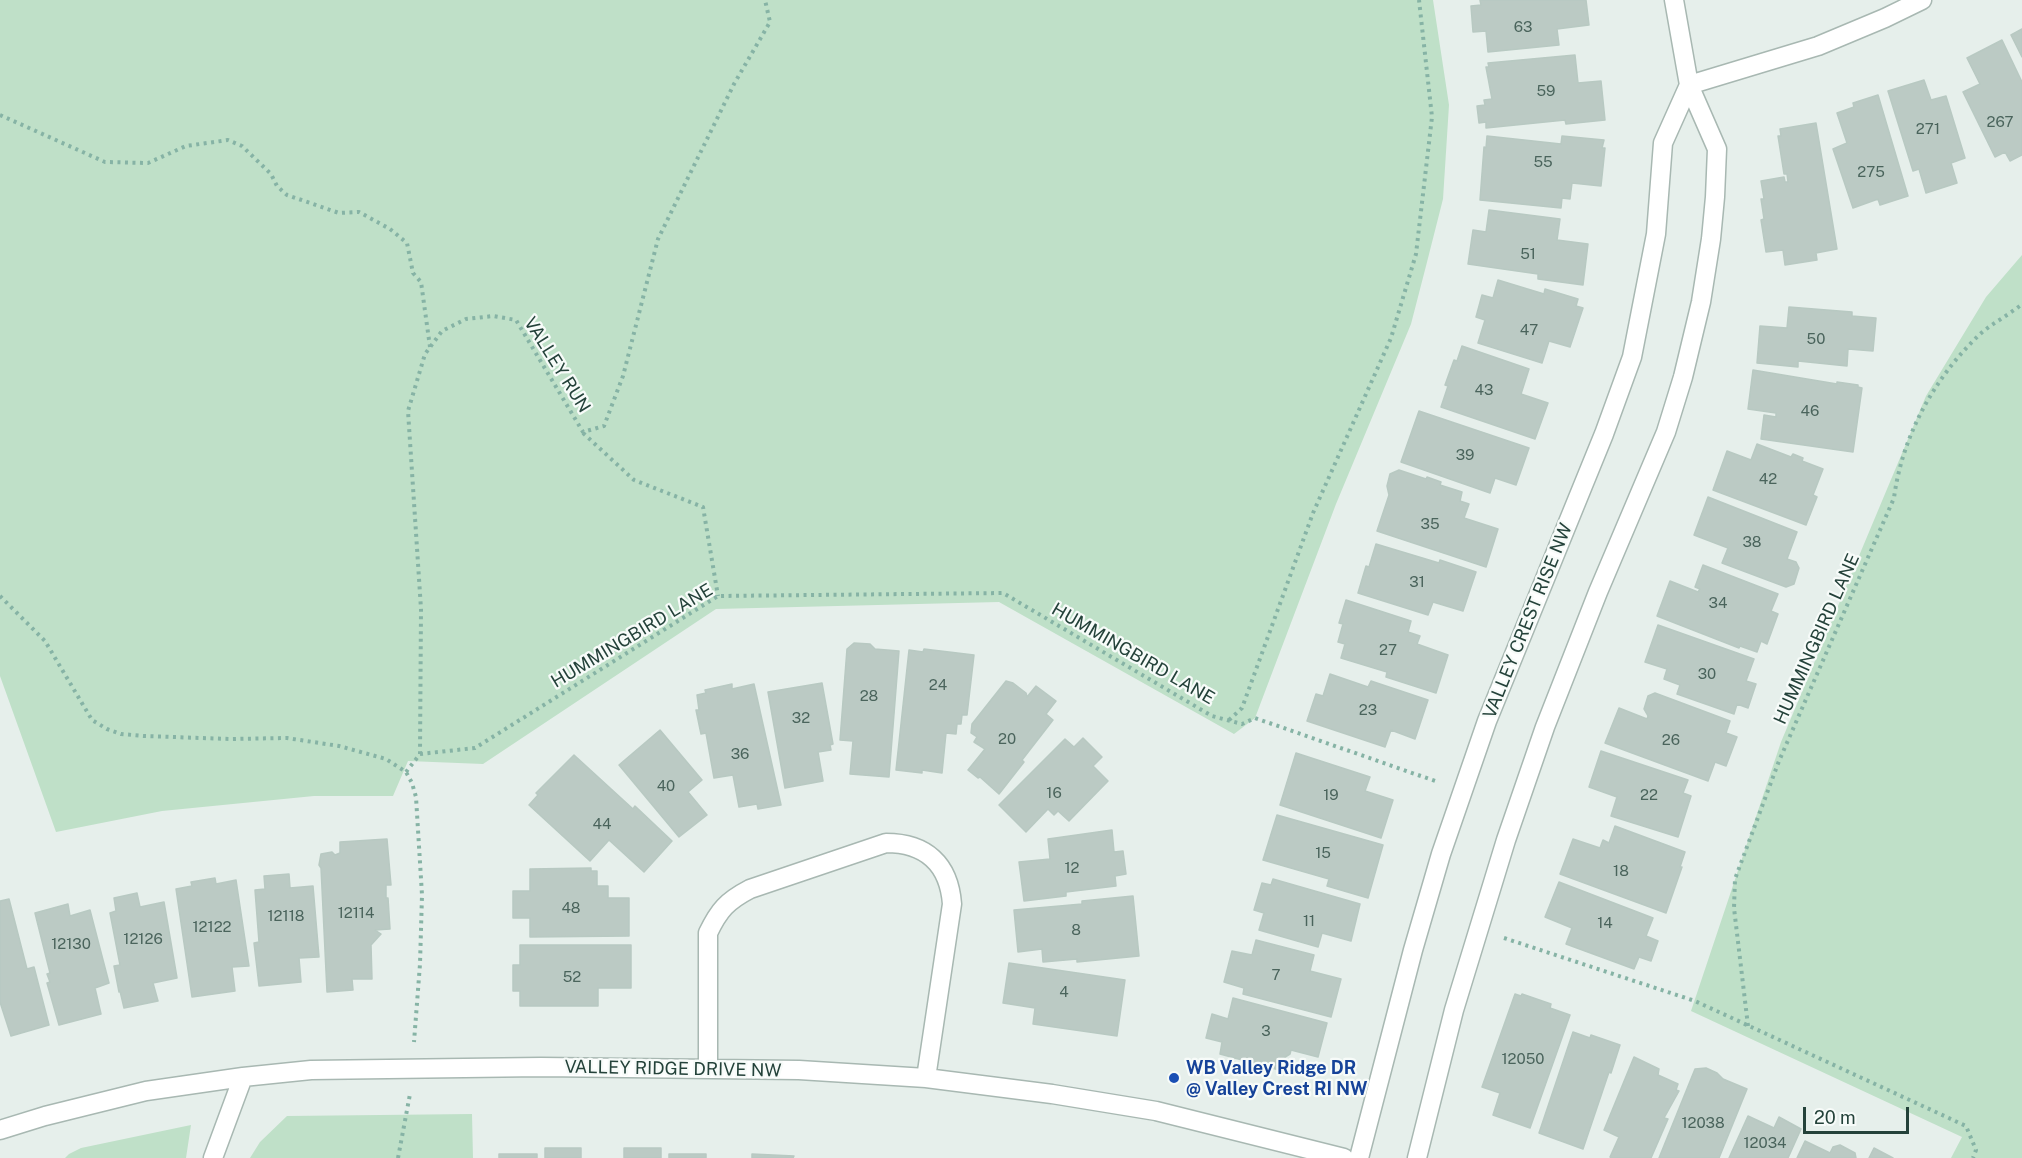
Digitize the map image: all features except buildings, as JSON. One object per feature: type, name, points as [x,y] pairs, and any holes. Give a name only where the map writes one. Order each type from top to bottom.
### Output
[{"type":"street","points":[[1418,1158],[1454,1010],[1477,930],[1545,727],[1598,592],[1666,432],[1683,377],[1701,302],[1711,239],[1717,149],[1689,85],[1674,0]]},
{"type":"street","points":[[1689,85],[1818,46],[1922,0]]},
{"type":"street","name":"VALLEY CREST RISE NW","points":[[1359,1158],[1413,950],[1442,854],[1487,721],[1604,434],[1632,357],[1656,234],[1663,143],[1689,85]]},
{"type":"street","points":[[708,1068],[708,933],[717,914],[732,899],[750,889],[886,843],[900,843],[927,854],[938,864],[951,890],[952,904],[926,1078]]},
{"type":"street","name":"VALLEY RIDGE DRIVE NW","points":[[0,1130],[45,1116],[146,1091],[311,1070],[708,1068],[799,1070],[926,1078],[1052,1094],[1156,1111],[1344,1158]]},
{"type":"street","points":[[213,1158],[243,1077]]},
{"type":"path","name":"VALLEY RUN","points":[[420,754],[421,609],[408,411],[426,354],[442,331],[466,319],[493,316],[516,320],[583,432],[604,426],[623,376],[658,239],[734,84],[770,22],[765,0]]},
{"type":"path","name":"HUMMINGBIRD LANE","points":[[420,754],[475,748],[718,596],[1003,593],[1212,716],[1229,721],[1242,708],[1313,513],[1391,338],[1416,254],[1432,117],[1419,0]]},
{"type":"path","points":[[0,115],[105,162],[148,163],[186,146],[228,140],[242,146],[271,174],[277,186],[287,195],[339,213],[359,212],[390,229],[407,243],[413,273],[421,282],[430,348]]},
{"type":"path","name":"HUMMINGBIRD LANE","points":[[1748,1026],[1734,908],[1735,879],[1779,761],[1894,498],[1897,472],[1915,424],[1938,382],[1978,335],[2022,304]]},
{"type":"path","points":[[583,432],[634,480],[704,507],[718,596]]},
{"type":"path","points":[[0,596],[45,641],[92,720],[107,729],[121,734],[144,736],[297,740],[339,746],[386,759],[406,772],[416,797],[422,895],[420,964],[414,1034]]},
{"type":"path","points":[[1229,721],[1242,724],[1255,718],[1464,791]]},
{"type":"path","points":[[406,772],[420,754]]},
{"type":"path","points":[[1477,930],[1695,1001],[1966,1126],[1976,1150],[1972,1158]]},
{"type":"green space","points":[[0,0],[1433,0],[1449,105],[1443,199],[1411,324],[1336,504],[1255,718],[1234,734],[999,602],[716,609],[483,764],[408,761],[393,796],[314,796],[162,811],[56,832],[0,676]]},
{"type":"green space","points":[[2022,255],[2022,1158],[1951,1158],[1962,1137],[1691,1011],[1781,742],[1926,396],[1986,297]]},
{"type":"green space","points":[[472,1114],[473,1158],[250,1158],[260,1142],[287,1116]]},
{"type":"green space","points":[[191,1125],[186,1158],[65,1158],[81,1148]]},
{"type":"place","name":"WB Valley Ridge DR @ Valley Crest RI NW","points":[[1174,1078]]}]
